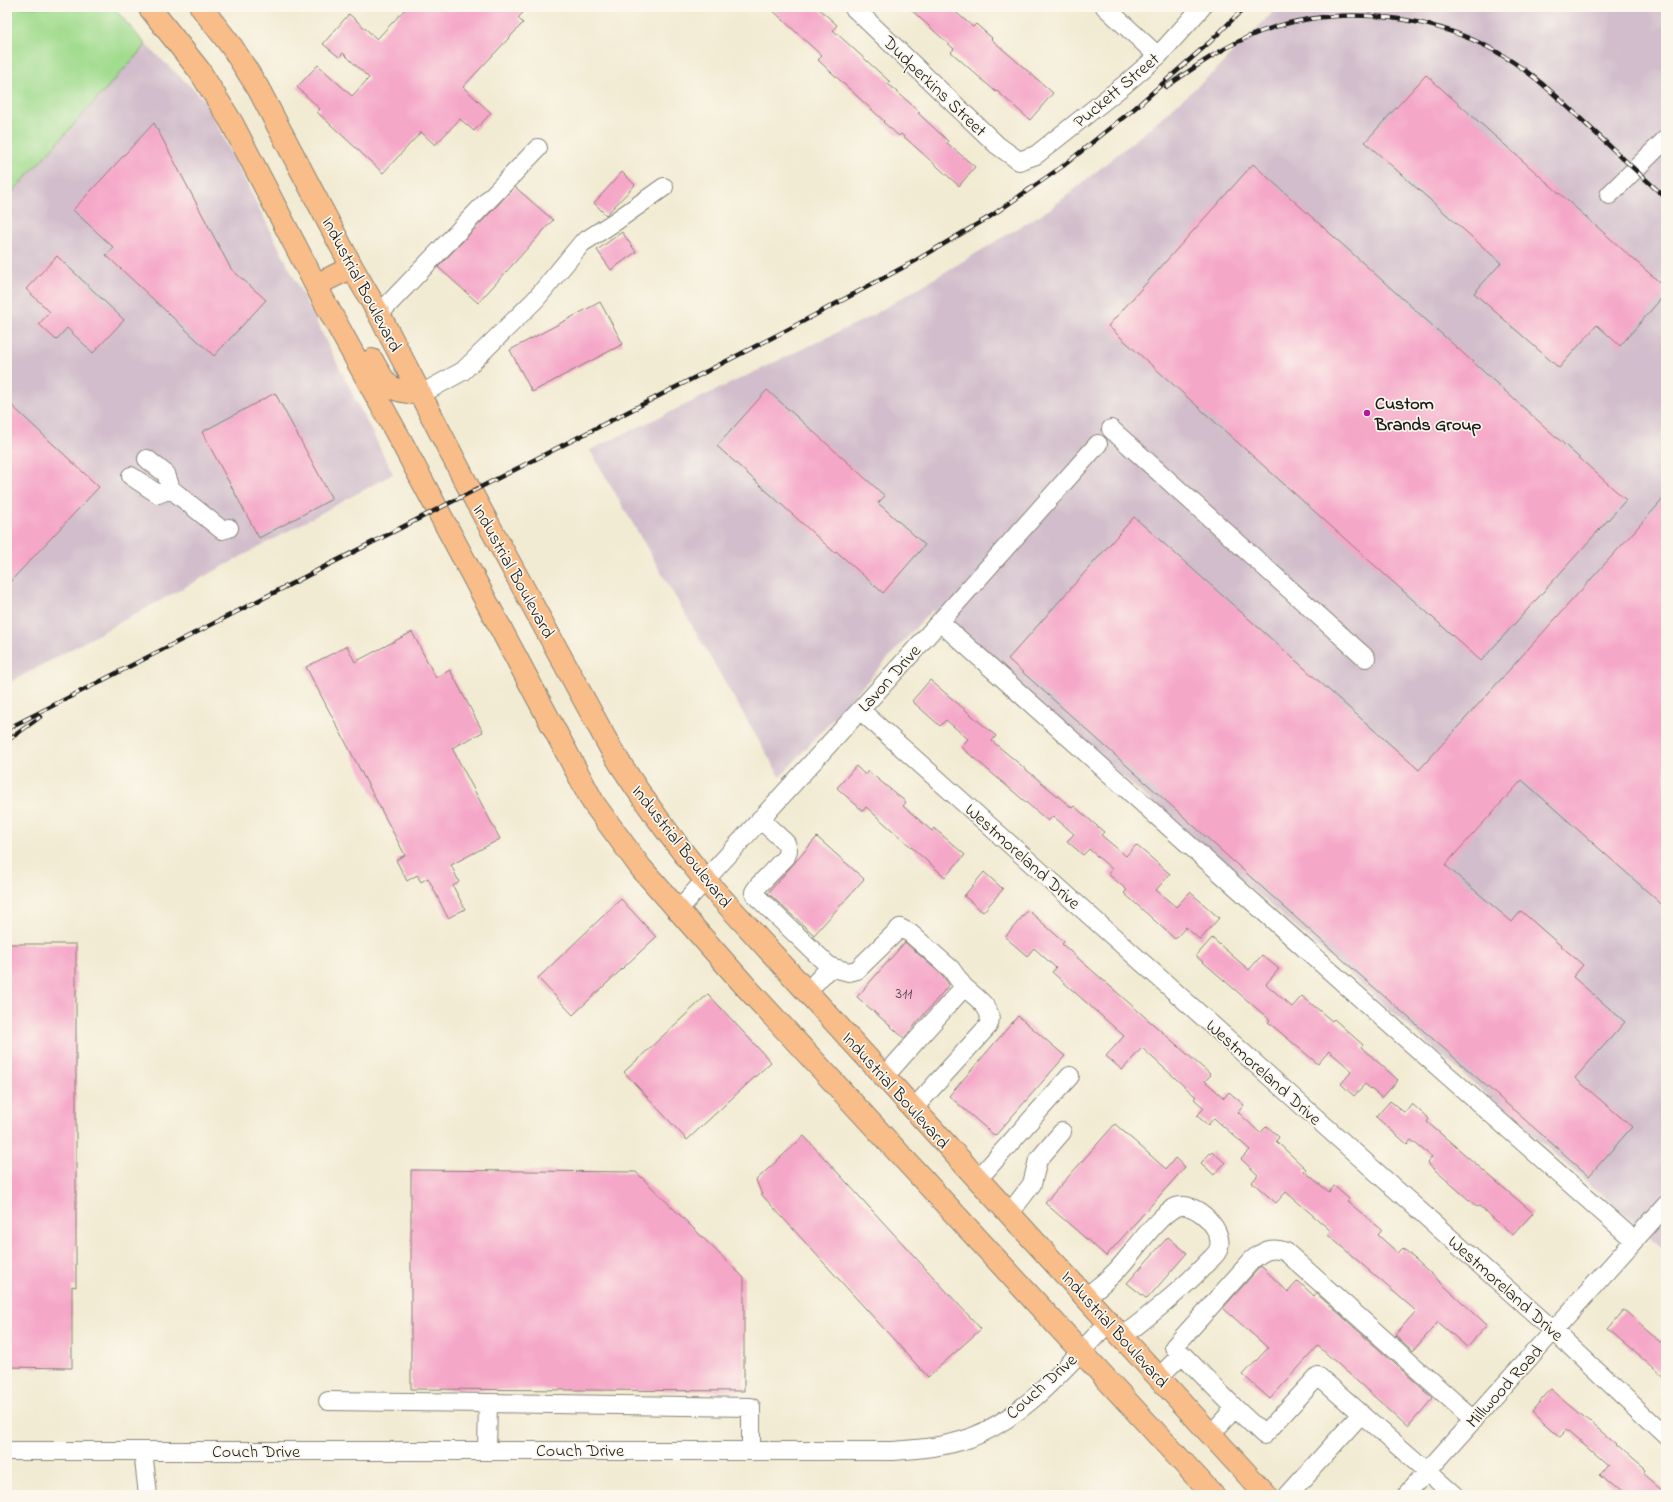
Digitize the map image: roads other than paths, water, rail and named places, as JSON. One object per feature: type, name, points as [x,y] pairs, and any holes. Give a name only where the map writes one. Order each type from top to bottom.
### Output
[{"type":"main road","points":[[149,7],[195,64],[220,102],[320,293],[401,441],[594,804],[641,868],[753,994],[1080,1352],[1213,1495]]},
{"type":"main road","name":"Industrial Boulevard","points":[[201,7],[232,47],[258,88],[379,314],[471,492],[611,749],[656,818],[705,880],[1266,1495]]},
{"type":"main road","points":[[320,293],[352,266]]},
{"type":"main road","points":[[320,293],[349,318],[382,379],[390,388],[421,394]]},
{"type":"street","name":"Dudperkins Street","points":[[854,7],[997,145],[1019,161]]},
{"type":"street","points":[[1105,7],[1158,56]]},
{"type":"street","name":"Puckett Street","points":[[1019,161],[1036,155],[1124,85],[1158,56],[1202,7]]},
{"type":"street","points":[[1609,195],[1663,147]]},
{"type":"street","points":[[379,314],[538,148]]},
{"type":"street","points":[[421,394],[463,371],[536,299],[582,243],[664,187]]},
{"type":"street","points":[[1111,429],[1366,658]]},
{"type":"street","name":"Lavon Drive","points":[[678,910],[940,622],[1098,444]]},
{"type":"street","points":[[146,459],[166,474],[171,489],[222,530],[229,528]]},
{"type":"street","points":[[131,476],[158,494],[171,489]]},
{"type":"street","points":[[940,622],[1377,1014],[1634,1240]]},
{"type":"street","name":"Westmoreland Drive","points":[[860,710],[1554,1331],[1666,1436]]},
{"type":"street","points":[[760,819],[786,843],[788,850],[786,857],[754,892],[756,896],[830,967],[849,972],[857,970],[900,928],[910,933],[951,969],[964,987],[986,1006],[990,1014],[991,1021],[988,1026],[913,1109]]},
{"type":"street","points":[[807,992],[830,967]]},
{"type":"street","points":[[884,1077],[964,987]]},
{"type":"street","points":[[978,1179],[1070,1076]]},
{"type":"street","points":[[1009,1214],[1032,1184],[1038,1160],[1062,1132]]},
{"type":"street","name":"Millwood Road","points":[[1406,1495],[1666,1205]]},
{"type":"street","name":"Couch Drive","points":[[7,1451],[892,1451],[930,1447],[962,1440],[986,1430],[1015,1413],[1045,1387],[1080,1352],[1165,1303],[1217,1252],[1221,1242],[1218,1231],[1206,1217],[1190,1207],[1178,1206],[1167,1213],[1118,1270],[1086,1297]]},
{"type":"street","points":[[1454,1495],[1318,1376],[1264,1435],[1174,1347],[1252,1260],[1262,1252],[1271,1249],[1279,1249],[1286,1252],[1474,1420]]},
{"type":"street","points":[[1159,1377],[1182,1354]]},
{"type":"street","points":[[328,1400],[751,1407],[751,1450]]},
{"type":"street","points":[[487,1450],[488,1403]]},
{"type":"street","points":[[1211,1434],[1235,1408]]},
{"type":"street","points":[[1288,1495],[1361,1414]]},
{"type":"street","points":[[143,1451],[148,1495]]},
{"type":"railway","points":[[7,729],[787,330],[915,261],[991,216],[1063,166],[1135,108],[1211,41],[1245,7]]},
{"type":"railway","points":[[1166,87],[1235,43],[1260,32],[1291,23],[1323,17],[1356,16],[1390,18],[1423,24],[1455,33],[1485,46],[1523,69],[1560,99],[1666,198]]},
{"type":"railway","points":[[7,741],[40,717]]},
{"type":"place","name":"Custom Brands Group","points":[[1367,413]]}]
